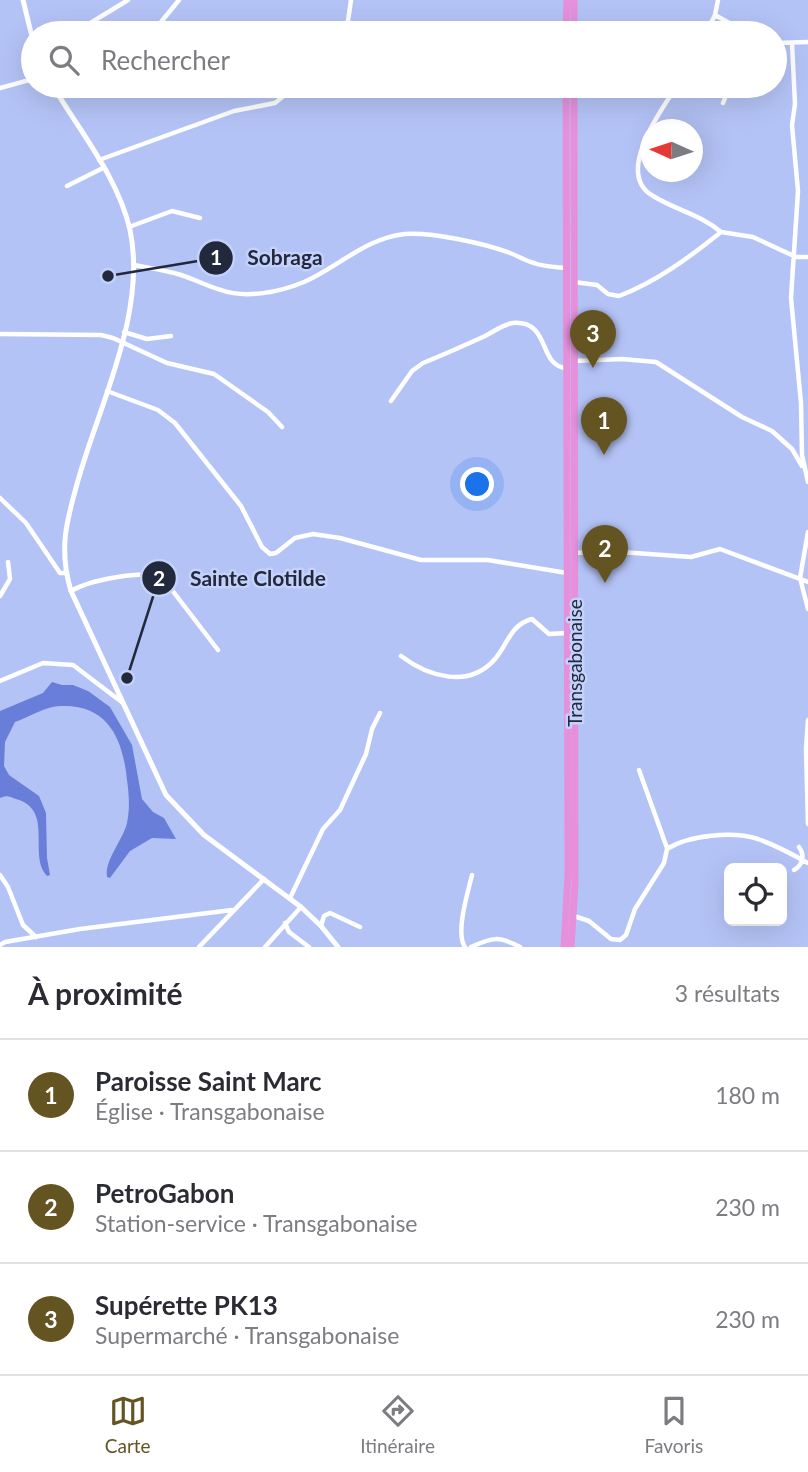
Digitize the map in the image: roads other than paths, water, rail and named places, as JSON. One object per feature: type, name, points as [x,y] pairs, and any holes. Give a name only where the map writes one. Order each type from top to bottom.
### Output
[{"type":"highway","points":[[566,21],[567,0]]},
{"type":"highway","points":[[574,21],[575,0]]},
{"type":"highway","name":"Transgabonaise","points":[[564,947],[568,874],[566,98]]},
{"type":"highway","name":"Transgabonaise","points":[[571,947],[574,916],[574,98]]},
{"type":"street","points":[[23,0],[28,21]]},
{"type":"street","points":[[94,21],[128,0]]},
{"type":"street","points":[[162,21],[179,0]]},
{"type":"street","points":[[348,21],[351,0]]},
{"type":"street","points":[[712,21],[718,0]]},
{"type":"street","points":[[715,15],[726,21]]},
{"type":"street","points":[[787,43],[808,42]]},
{"type":"street","points":[[792,43],[796,104],[792,125],[798,191],[796,257],[791,298],[802,455],[808,482]]},
{"type":"street","points":[[0,88],[21,82]]},
{"type":"street","points":[[60,98],[99,160],[122,204],[129,227],[134,265],[124,332],[66,520],[63,551],[71,591],[166,795],[204,835],[301,907],[338,947]]},
{"type":"street","points":[[99,160],[234,111],[275,103],[281,98]]},
{"type":"street","points":[[670,98],[643,141],[639,168],[643,188],[650,195],[671,206],[709,222],[721,232],[753,237],[796,257],[808,257]]},
{"type":"street","points":[[723,103],[725,98]]},
{"type":"street","points":[[67,186],[103,168]]},
{"type":"street","points":[[129,227],[172,211],[200,218]]},
{"type":"street","points":[[574,282],[597,285],[608,293],[619,296],[668,270],[721,232]]},
{"type":"street","points":[[134,265],[181,275],[222,291],[236,294],[259,293],[282,290],[305,281],[356,251],[407,234],[478,244],[533,263],[567,268]]},
{"type":"street","points":[[391,401],[412,371],[423,363],[512,323],[531,328],[538,333],[550,361],[555,366],[567,368]]},
{"type":"street","points":[[124,332],[147,339],[171,335]]},
{"type":"street","points":[[0,334],[101,335],[167,363],[214,374],[268,412],[282,427]]},
{"type":"street","points":[[575,361],[622,359],[656,362],[720,400],[742,417],[772,432],[792,449],[807,474]]},
{"type":"street","points":[[106,391],[158,410],[175,423],[242,506],[262,547],[270,554],[295,538],[313,534],[340,538],[421,560],[488,560],[567,573]]},
{"type":"street","points":[[0,498],[26,523],[60,573],[66,573]]},
{"type":"street","points":[[808,531],[800,578],[808,609]]},
{"type":"street","points":[[575,553],[607,551],[691,557],[720,549],[759,566],[808,582]]},
{"type":"street","points":[[0,596],[10,579],[8,562]]},
{"type":"street","points":[[71,591],[84,585],[147,574],[162,577],[218,650]]},
{"type":"street","points":[[401,656],[428,673],[467,676],[476,674],[496,658],[511,633],[523,621],[531,619],[549,634],[567,633]]},
{"type":"street","points":[[0,681],[43,663],[73,665],[124,703]]},
{"type":"street","points":[[290,898],[323,829],[340,810],[366,754],[380,713]]},
{"type":"street","points":[[808,720],[808,824]]},
{"type":"street","points":[[574,916],[589,921],[611,939],[620,940],[626,935],[635,909],[664,863],[667,849],[639,770]]},
{"type":"street","points":[[667,849],[678,841],[692,838],[746,836],[760,839],[805,861]]},
{"type":"street","points":[[799,847],[805,861]]},
{"type":"street","points":[[794,870],[805,861]]},
{"type":"street","points":[[0,875],[8,887],[23,925],[37,938]]},
{"type":"street","points":[[464,947],[460,932],[471,875]]},
{"type":"street","points":[[199,947],[265,878]]},
{"type":"street","points":[[265,947],[301,907]]},
{"type":"street","points":[[0,945],[80,929],[232,910]]},
{"type":"street","points":[[321,926],[324,916],[330,913],[360,927]]},
{"type":"street","points":[[285,923],[289,932],[309,947]]},
{"type":"street","points":[[471,947],[498,938],[520,947]]},
{"type":"water","points":[[52,682],[73,685],[88,691],[110,707],[132,745],[142,799],[153,812],[164,818],[176,839],[152,838],[130,851],[110,878],[107,877],[108,864],[125,830],[129,796],[122,751],[110,727],[101,718],[91,711],[77,707],[49,708],[15,722],[5,742],[4,766],[9,775],[39,796],[46,813],[50,875],[47,876],[39,857],[38,823],[34,813],[28,805],[16,799],[8,796],[0,798],[0,711],[43,693]]},
{"type":"place","name":"Sobraga","points":[[108,276]]},
{"type":"place","name":"Supérette PK13","points":[[593,368]]},
{"type":"place","name":"Paroisse Saint Marc","points":[[604,455]]},
{"type":"place","name":"PetroGabon","points":[[605,583]]},
{"type":"place","name":"Sainte Clotilde","points":[[127,678]]}]
